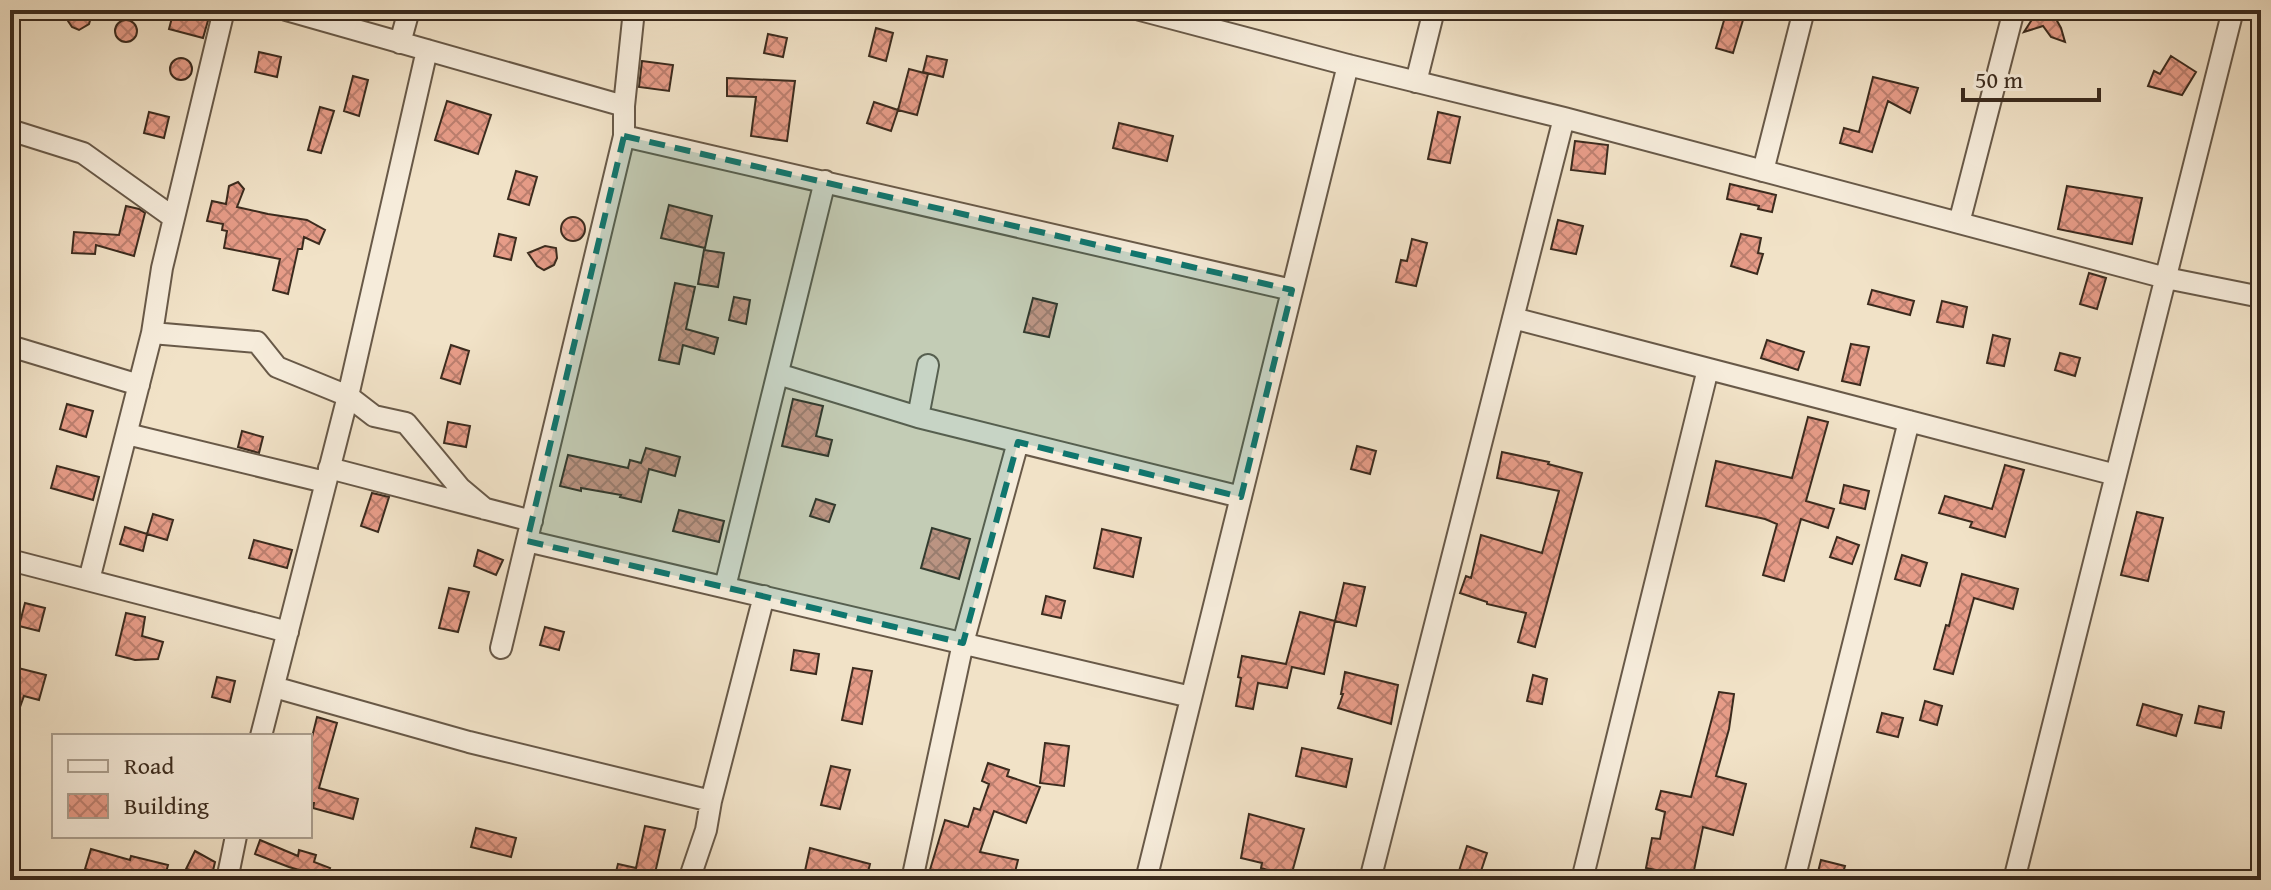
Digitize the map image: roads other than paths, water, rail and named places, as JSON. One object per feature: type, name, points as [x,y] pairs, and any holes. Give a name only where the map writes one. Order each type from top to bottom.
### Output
[{"type":"street","points":[[89,580],[152,333],[162,268],[224,10]]},
{"type":"street","points":[[286,10],[624,106]]},
{"type":"street","points":[[400,43],[409,10]]},
{"type":"street","points":[[501,648],[624,136],[634,10]]},
{"type":"street","points":[[1140,10],[1564,118],[2166,278],[2261,297]]},
{"type":"street","points":[[1416,82],[1434,10]]},
{"type":"street","points":[[1763,171],[1804,10]]},
{"type":"street","points":[[1959,223],[2014,10]]},
{"type":"street","points":[[2014,880],[2233,10]]},
{"type":"street","points":[[262,734],[348,396],[427,50]]},
{"type":"street","points":[[1146,880],[1348,65]]},
{"type":"street","points":[[1370,880],[1564,118]]},
{"type":"street","points":[[10,130],[83,153],[174,218]]},
{"type":"street","points":[[624,136],[1292,290]]},
{"type":"street","points":[[725,587],[825,181]]},
{"type":"street","points":[[1513,318],[2116,475]]},
{"type":"street","points":[[152,333],[257,342],[277,367],[348,396],[374,416],[406,423],[460,488],[485,509],[529,531],[725,587],[1191,697]]},
{"type":"street","points":[[10,346],[139,385]]},
{"type":"street","points":[[918,417],[928,365]]},
{"type":"street","points":[[1582,880],[1708,369]]},
{"type":"street","points":[[778,374],[918,417],[1241,497]]},
{"type":"street","points":[[1794,880],[1909,421]]},
{"type":"street","points":[[127,434],[485,509]]},
{"type":"street","points":[[912,880],[963,643],[1018,442]]},
{"type":"street","points":[[10,560],[288,632]]},
{"type":"street","points":[[689,880],[706,830],[764,596]]},
{"type":"street","points":[[274,687],[469,742],[711,801]]},
{"type":"street","points":[[236,838],[229,870],[242,880]]}]
